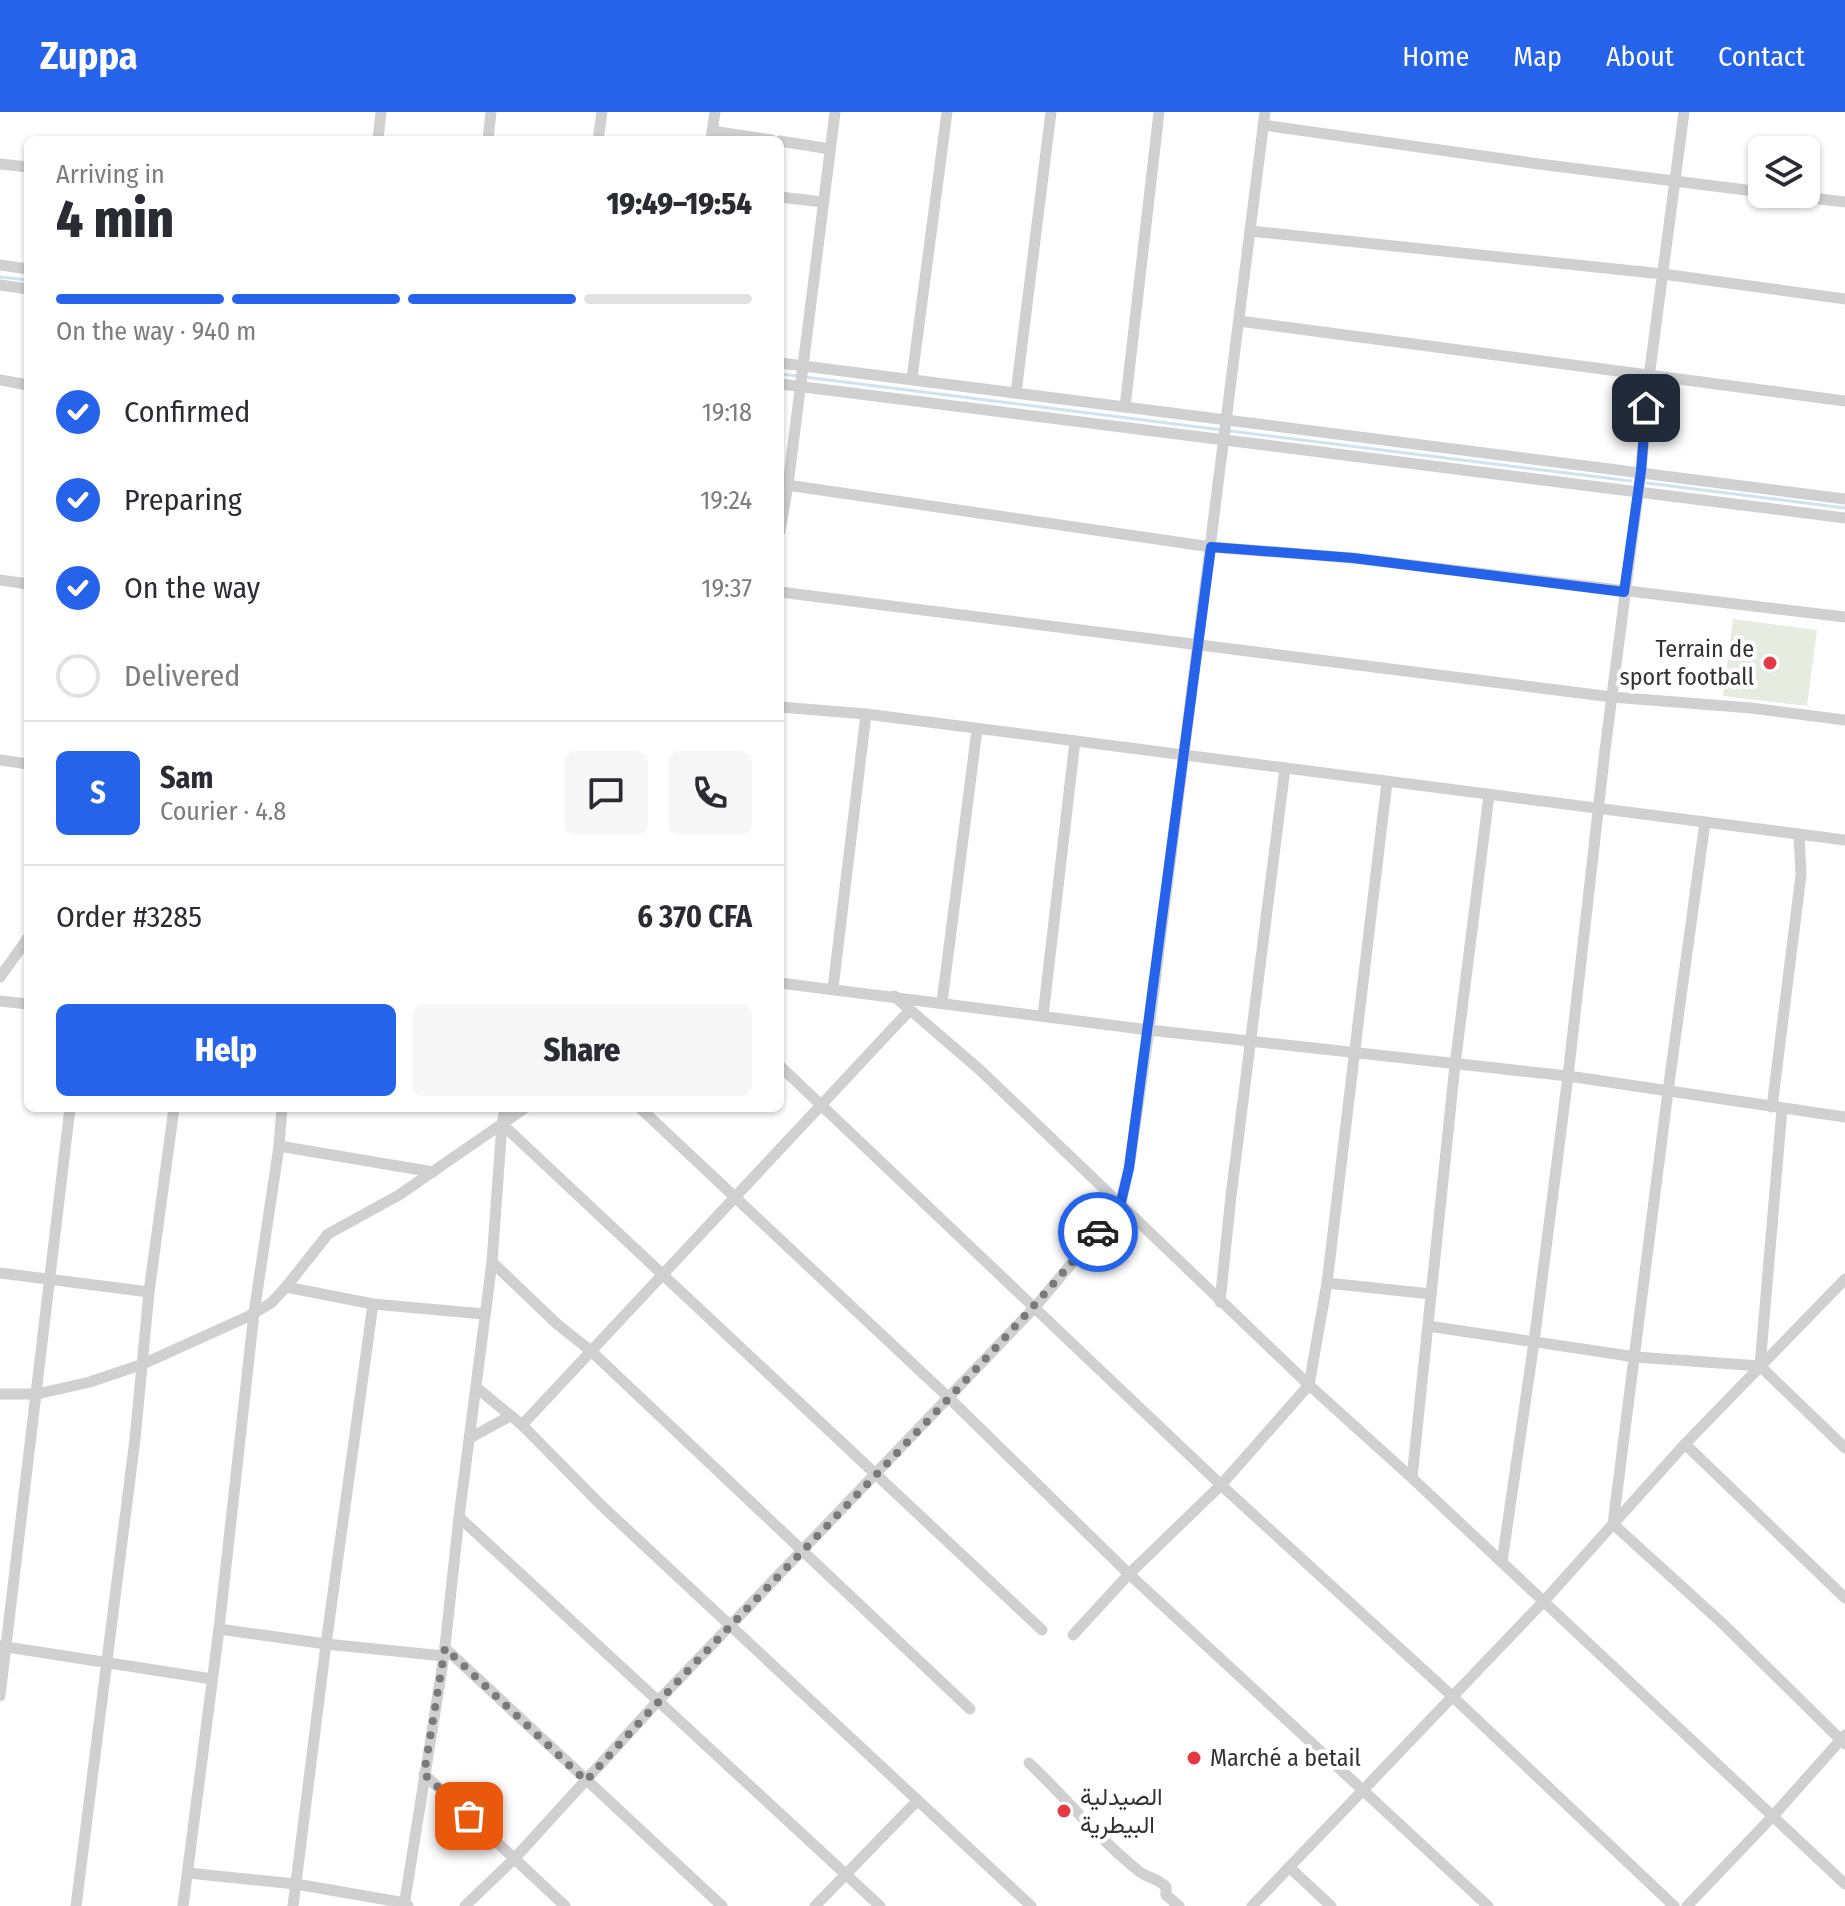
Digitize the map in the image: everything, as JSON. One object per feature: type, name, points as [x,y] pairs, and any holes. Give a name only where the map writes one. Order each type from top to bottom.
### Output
[{"type":"street","points":[[378,136],[381,112]]},
{"type":"street","points":[[488,136],[491,112]]},
{"type":"street","points":[[599,136],[602,112]]},
{"type":"street","points":[[712,135],[715,112]]},
{"type":"street","points":[[835,112],[784,484],[1211,547],[1353,558],[1845,617]]},
{"type":"street","points":[[912,378],[947,112]]},
{"type":"street","points":[[1016,393],[1051,112]]},
{"type":"street","points":[[1125,407],[1159,112]]},
{"type":"street","points":[[1502,1562],[1568,1076],[1649,377],[1684,112]]},
{"type":"street","points":[[465,1906],[515,1858],[657,1702],[1035,1307],[1120,1206],[1129,1168],[1149,1030],[1264,118],[1748,190]]},
{"type":"street","points":[[784,142],[830,149]]},
{"type":"street","points":[[0,164],[24,167]]},
{"type":"street","points":[[784,197],[823,202]]},
{"type":"street","points":[[1820,199],[1845,202]]},
{"type":"street","points":[[1251,231],[1663,274],[1845,299]]},
{"type":"street","points":[[0,265],[24,268]]},
{"type":"street","points":[[0,285],[24,288]]},
{"type":"street","points":[[1239,321],[1845,401]]},
{"type":"street","points":[[784,366],[800,376],[1225,430],[1639,481],[1845,499]]},
{"type":"street","points":[[784,382],[800,376],[912,378],[1125,407],[1225,430],[1639,481],[1845,518]]},
{"type":"street","points":[[0,380],[24,384]]},
{"type":"street","points":[[0,580],[24,583]]},
{"type":"street","points":[[784,592],[1612,697],[1751,708],[1845,720]]},
{"type":"street","points":[[784,707],[866,714],[1845,840]]},
{"type":"street","points":[[833,988],[866,714]]},
{"type":"street","points":[[942,1002],[977,730]]},
{"type":"street","points":[[1043,1016],[1075,741]]},
{"type":"street","points":[[0,760],[24,763]]},
{"type":"street","points":[[1220,1302],[1285,768]]},
{"type":"street","points":[[1073,1635],[1129,1574],[1221,1485],[1309,1385],[1327,1283],[1387,782]]},
{"type":"street","points":[[1412,1478],[1455,1065],[1489,795]]},
{"type":"street","points":[[1613,1524],[1705,822]]},
{"type":"street","points":[[1760,1366],[1777,1108],[1801,875],[1799,835]]},
{"type":"street","points":[[0,977],[24,944]]},
{"type":"street","points":[[784,983],[1149,1030],[1568,1076],[1845,1117]]},
{"type":"street","points":[[894,996],[980,1070],[1220,1302],[1845,1884]]},
{"type":"street","points":[[0,1001],[24,1004]]},
{"type":"street","points":[[522,1425],[910,1010]]},
{"type":"street","points":[[784,1070],[1221,1485],[1452,1696],[1674,1906]]},
{"type":"street","points":[[0,1696],[3,1646],[37,1394],[70,1112]]},
{"type":"street","points":[[76,1906],[173,1112]]},
{"type":"street","points":[[183,1906],[219,1629],[254,1313],[282,1112]]},
{"type":"street","points":[[188,1873],[296,1884],[406,1905],[445,1652],[492,1262],[504,1112]]},
{"type":"street","points":[[0,1394],[37,1394],[90,1382],[143,1364],[254,1313],[271,1303],[286,1287],[328,1234],[399,1195],[519,1112]]},
{"type":"street","points":[[644,1112],[948,1397],[1129,1574],[1488,1906]]},
{"type":"street","points":[[502,1124],[1042,1630]]},
{"type":"street","points":[[279,1146],[433,1172]]},
{"type":"street","points":[[492,1262],[557,1324],[591,1351],[970,1709]]},
{"type":"street","points":[[0,1273],[149,1292]]},
{"type":"street","points":[[1327,1283],[1431,1294]]},
{"type":"street","points":[[286,1287],[373,1304],[484,1314]]},
{"type":"street","points":[[1252,1906],[1544,1601],[1685,1444],[1760,1366],[1843,1287]]},
{"type":"street","points":[[293,1906],[373,1304]]},
{"type":"street","points":[[1428,1326],[1636,1357],[1760,1366],[1845,1448]]},
{"type":"street","points":[[477,1388],[522,1425],[613,1516],[1031,1906]]},
{"type":"street","points":[[470,1438],[510,1416]]},
{"type":"street","points":[[1685,1444],[1845,1598]]},
{"type":"street","points":[[459,1517],[880,1906]]},
{"type":"street","points":[[1613,1524],[1843,1739],[1687,1906]]},
{"type":"street","points":[[219,1629],[326,1644],[445,1652],[722,1906]]},
{"type":"street","points":[[3,1646],[212,1679]]},
{"type":"street","points":[[1029,1763],[1066,1798],[1077,1815],[1123,1857],[1142,1874],[1157,1879],[1166,1887],[1166,1895],[1179,1906]]},
{"type":"street","points":[[424,1774],[565,1906]]},
{"type":"street","points":[[815,1906],[917,1801]]},
{"type":"street","points":[[1289,1867],[1331,1906]]},
{"type":"shaded area","name":"Terrain de sport football","points":[[1733,619],[1817,630],[1807,706],[1723,696]]},
{"type":"waterway","points":[[0,277],[24,280]]},
{"type":"waterway","points":[[784,374],[798,376]]},
{"type":"waterway","points":[[805,377],[1222,430]]},
{"type":"waterway","points":[[1230,431],[1631,481]]},
{"type":"waterway","points":[[1647,483],[1845,508]]},
{"type":"way so far","points":[[469,1816],[424,1774],[445,1648],[586,1781],[657,1702],[1035,1307],[1098,1232]]},
{"type":"place","name":"Terrain de sport football","points":[[1770,663]]},
{"type":"place","name":"Marché a betail","points":[[1194,1758]]},
{"type":"place","name":"الصيدلية البيطرية","points":[[1064,1811]]},
{"type":"route","points":[[1098,1232],[1120,1206],[1129,1168],[1211,547],[1353,558],[1624,592],[1641,471],[1646,408]]}]
